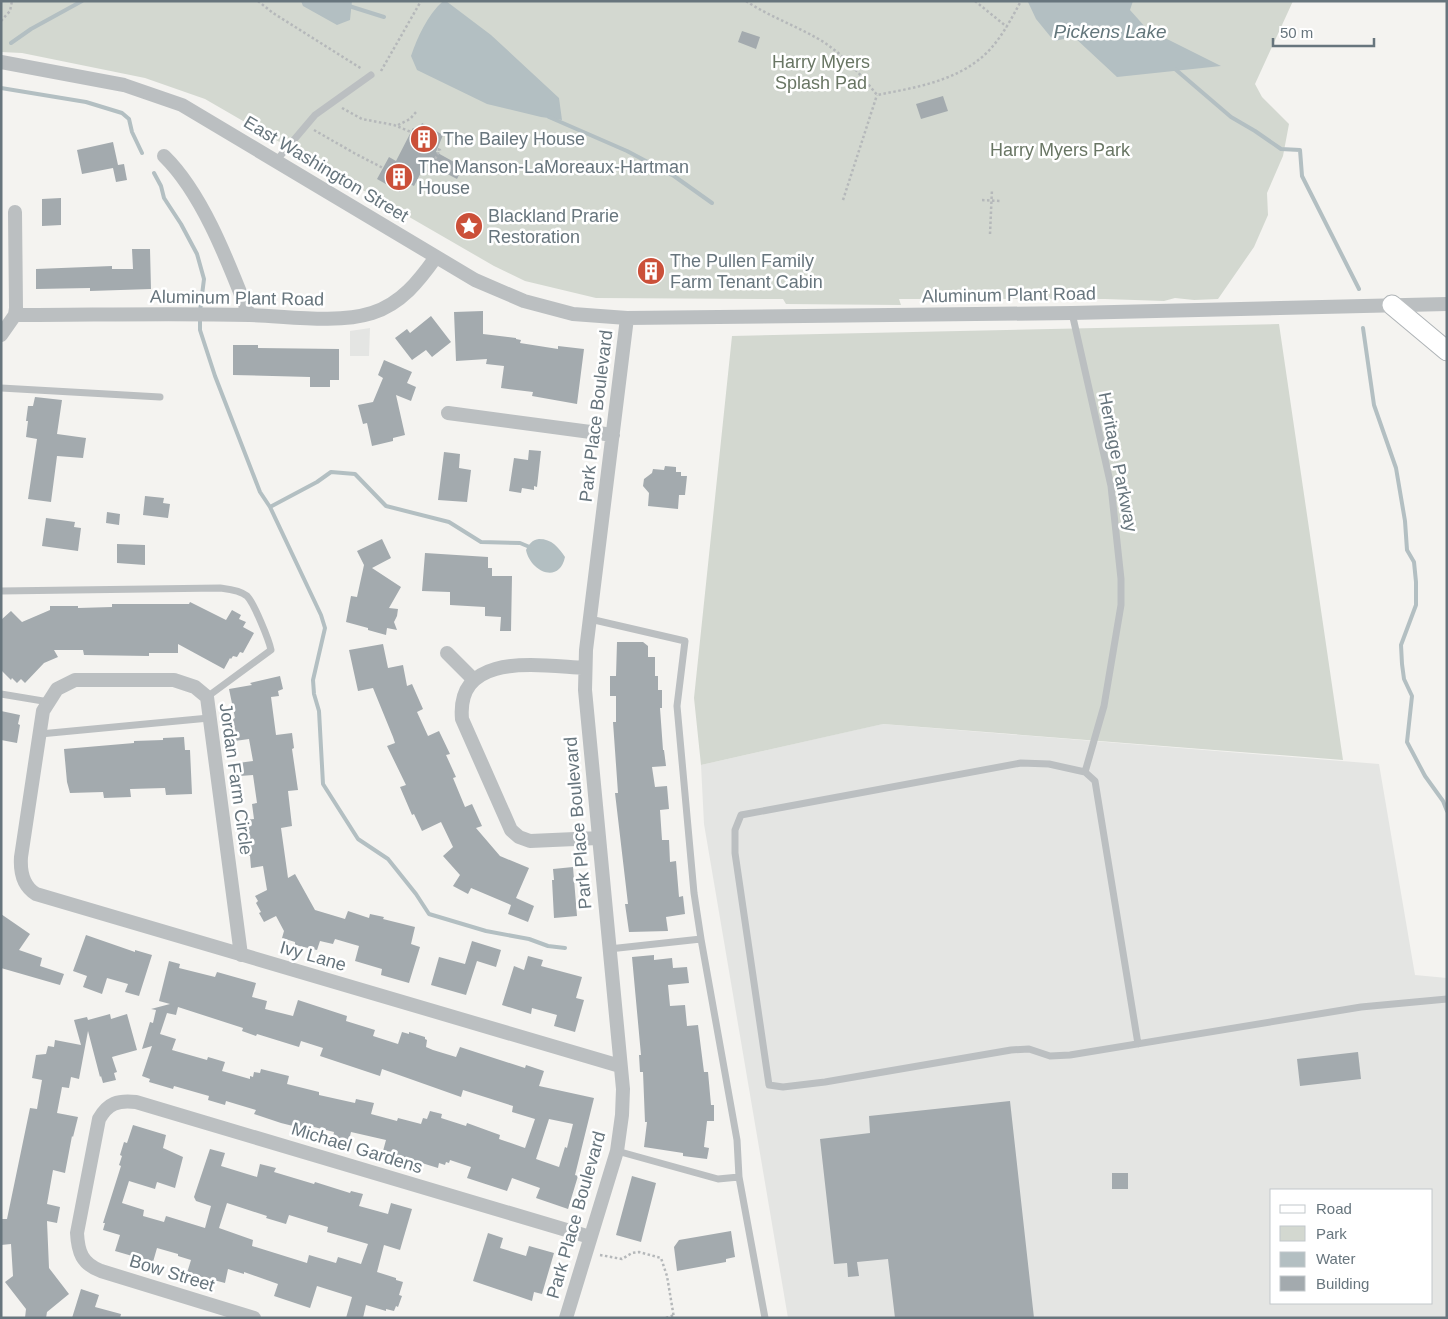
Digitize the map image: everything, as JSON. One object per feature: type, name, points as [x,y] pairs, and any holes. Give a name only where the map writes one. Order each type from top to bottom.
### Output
[{"type":"street","name":"East Washington Street","points":[[4,59],[124,85],[182,105],[475,280],[524,301],[573,314],[627,318]]},
{"type":"street","points":[[164,156],[178,170],[210,224],[249,315]]},
{"type":"street","points":[[1,334],[15,315],[17,300],[15,212]]},
{"type":"street","name":"Aluminum Plant Road","points":[[15,315],[172,314],[338,318],[371,313],[398,300],[410,290],[436,257]]},
{"type":"street","name":"Aluminum Plant Road","points":[[627,318],[1072,313],[1447,304]]},
{"type":"street","points":[[1392,305],[1447,351]]},
{"type":"street","name":"Park Place Boulevard","points":[[566,1318],[617,1151],[622,1115],[623,1089],[584,690],[590,619],[627,318]]},
{"type":"street","points":[[448,413],[612,435]]},
{"type":"street","points":[[447,653],[473,679]]},
{"type":"street","points":[[586,668],[519,666],[494,668],[473,679],[463,694],[461,710],[462,719],[511,830],[519,837],[530,841],[598,838]]},
{"type":"street","name":"Jordan Farm Circle","points":[[22,857],[43,711],[56,689],[75,680],[174,680],[195,687],[207,697],[241,955]]},
{"type":"street","name":"Ivy Lane","points":[[22,857],[21,869],[24,880],[29,890],[36,894],[620,1066]]},
{"type":"street","name":"Michael Gardens","points":[[82,1258],[77,1233],[99,1119],[104,1110],[112,1103],[124,1101],[136,1102],[590,1238]]},
{"type":"street","name":"Bow Street","points":[[82,1258],[92,1268],[254,1318]]},
{"type":"lane","points":[[276,161],[315,114],[371,75]]},
{"type":"lane","name":"Heritage Parkway","points":[[1072,313],[1111,486],[1121,579],[1121,605],[1104,706],[1085,772]]},
{"type":"lane","points":[[1,388],[160,397]]},
{"type":"lane","points":[[1,591],[220,588],[232,590],[246,596],[268,638],[271,650],[207,697]]},
{"type":"lane","points":[[590,619],[686,641],[677,706],[694,893],[737,1140],[739,1177],[765,1318]]},
{"type":"lane","points":[[1,694],[49,702]]},
{"type":"lane","points":[[40,734],[209,718]]},
{"type":"lane","points":[[1138,1044],[1095,781],[1085,772],[1049,764],[1021,763],[742,815],[736,830],[735,853],[769,1085],[783,1087],[824,1082],[1011,1050],[1029,1049],[1050,1056],[1138,1044],[1361,1007],[1447,999]]},
{"type":"lane","points":[[609,949],[701,939]]},
{"type":"lane","points":[[617,1151],[718,1179],[739,1177]]},
{"type":"path","points":[[1,21],[10,11],[12,1]]},
{"type":"path","points":[[258,1],[273,13],[376,79],[421,1]]},
{"type":"path","points":[[746,1],[822,41],[840,54],[858,71],[877,95]]},
{"type":"path","points":[[975,1],[1007,27]]},
{"type":"path","points":[[877,95],[924,86],[965,68],[982,57],[1007,27],[1021,1]]},
{"type":"path","points":[[843,200],[877,95]]},
{"type":"path","points":[[332,103],[362,119],[398,126],[412,132]]},
{"type":"path","points":[[398,126],[410,119],[417,111]]},
{"type":"path","points":[[306,125],[383,168]]},
{"type":"path","points":[[428,172],[440,150],[437,149]]},
{"type":"path","points":[[990,234],[992,188]]},
{"type":"path","points":[[982,200],[1000,201]]},
{"type":"path","points":[[594,1253],[618,1260],[626,1258],[632,1253],[639,1252],[660,1258],[667,1276],[674,1317],[666,1318]]},
{"type":"shaded area","points":[[370,328],[369,356],[350,356],[350,331]]},
{"type":"shaded area","points":[[882,724],[1379,764],[1415,975],[1447,978],[1447,1318],[788,1318],[704,824],[701,765]]},
{"type":"green space","name":"Harry Myers Park","points":[[1,1],[1293,1],[1255,84],[1262,97],[1289,124],[1283,156],[1267,193],[1268,215],[1254,247],[1218,299],[1194,300],[1175,298],[1164,301],[1105,299],[899,299],[901,305],[786,304],[783,299],[596,298],[525,281],[494,266],[205,99],[145,78],[22,53],[1,52]]},
{"type":"green space","points":[[1279,324],[1343,760],[883,724],[701,765],[694,698],[732,336]]},
{"type":"water","points":[[301,1],[352,1],[350,20],[337,25],[303,6]]},
{"type":"water","points":[[443,1],[446,1],[491,35],[559,98],[562,120],[487,104],[417,70],[411,56],[428,20]]},
{"type":"water","name":"Pickens Lake","points":[[1025,1],[1133,1],[1130,10],[1147,29],[1221,66],[1117,77],[1074,37],[1054,41],[1036,19],[1028,2]]},
{"type":"water","points":[[539,539],[551,542],[565,557],[562,566],[557,571],[551,573],[539,569],[529,557],[527,548],[533,541]]},
{"type":"building","points":[[742,31],[760,37],[756,49],[738,42]]},
{"type":"building","points":[[943,96],[948,111],[921,119],[916,104]]},
{"type":"building","points":[[422,123],[443,135],[436,152],[463,167],[457,179],[426,163],[414,186],[405,182],[400,192],[377,179],[389,157],[396,161],[413,128],[418,131]]},
{"type":"building","points":[[113,142],[118,165],[124,164],[127,180],[116,182],[113,168],[82,174],[77,150]]},
{"type":"building","points":[[61,198],[61,225],[42,226],[42,199]]},
{"type":"building","points":[[132,249],[150,249],[151,289],[90,291],[90,288],[36,289],[36,269],[112,266],[112,269],[133,269]]},
{"type":"building","name":"The Pullen Family Farm Tenant Cabin","points":[[642,266],[660,266],[660,276],[657,276],[657,280],[642,280]]},
{"type":"building","points":[[483,311],[483,334],[516,338],[521,340],[520,343],[558,349],[558,346],[584,349],[577,404],[532,396],[533,392],[501,388],[504,366],[486,364],[487,359],[456,361],[454,312]]},
{"type":"building","points":[[431,316],[451,342],[432,357],[426,350],[412,360],[395,338],[407,329],[410,333]]},
{"type":"building","points":[[233,345],[258,345],[258,348],[339,349],[339,380],[330,380],[330,387],[310,387],[310,377],[233,375]]},
{"type":"building","points":[[384,360],[412,372],[407,383],[416,387],[411,401],[396,395],[405,435],[393,438],[393,441],[372,446],[367,423],[363,424],[358,405],[373,402],[383,378],[378,375]]},
{"type":"building","points":[[35,397],[62,400],[57,434],[86,438],[83,458],[57,456],[51,502],[28,499],[37,439],[26,437],[28,421],[26,421],[28,406],[33,406]]},
{"type":"building","points":[[529,450],[541,451],[537,487],[534,486],[534,490],[522,488],[521,493],[509,491],[514,458],[528,460]]},
{"type":"building","points":[[444,452],[460,454],[459,468],[471,470],[467,502],[438,500]]},
{"type":"building","points":[[665,466],[676,467],[676,472],[681,472],[681,476],[687,476],[685,495],[679,495],[678,509],[648,506],[649,493],[643,486],[644,479],[652,473],[653,469],[664,470]]},
{"type":"building","points":[[145,496],[164,498],[163,503],[170,504],[168,518],[143,515]]},
{"type":"building","points":[[107,512],[120,514],[119,525],[106,523]]},
{"type":"building","points":[[46,518],[75,522],[74,527],[81,528],[78,551],[42,546]]},
{"type":"building","points":[[382,539],[391,558],[372,568],[401,587],[389,608],[398,609],[394,622],[397,630],[387,628],[386,635],[346,622],[351,596],[357,597],[364,565],[357,551]]},
{"type":"building","points":[[117,544],[145,545],[145,565],[117,563]]},
{"type":"building","points":[[425,553],[488,557],[488,568],[492,568],[492,576],[512,576],[511,631],[500,631],[501,617],[485,616],[485,607],[450,605],[450,592],[422,591]]},
{"type":"building","points":[[190,602],[226,620],[232,610],[241,615],[239,619],[246,622],[243,627],[254,633],[243,653],[240,652],[237,657],[233,656],[230,658],[224,669],[178,644],[178,653],[149,653],[149,656],[84,655],[83,650],[54,650],[58,657],[44,663],[25,683],[21,679],[17,683],[12,678],[11,680],[1,670],[1,620],[11,611],[22,622],[50,610],[50,606],[78,606],[78,608],[112,607],[112,604],[189,604]]},
{"type":"building","points":[[617,642],[643,642],[648,646],[648,657],[655,657],[655,676],[658,676],[658,690],[662,690],[662,708],[660,708],[666,766],[652,767],[655,787],[667,786],[669,809],[660,810],[662,840],[669,840],[670,862],[676,861],[679,897],[683,896],[685,914],[666,917],[668,931],[629,932],[625,904],[628,904],[615,793],[618,793],[613,722],[616,722],[616,696],[610,696],[610,676],[616,676]]},
{"type":"building","points":[[383,644],[388,668],[403,665],[407,686],[412,684],[423,709],[417,712],[428,736],[439,731],[450,754],[446,755],[456,777],[453,778],[465,807],[472,804],[482,826],[476,828],[500,856],[529,868],[516,898],[534,906],[528,922],[508,914],[511,905],[471,888],[468,894],[453,886],[460,875],[443,856],[453,847],[441,822],[422,831],[414,814],[412,815],[400,787],[406,785],[387,746],[395,743],[393,737],[373,688],[358,691],[349,650]]},
{"type":"building","points":[[280,676],[283,689],[278,691],[279,696],[271,697],[276,735],[292,733],[294,748],[292,749],[298,790],[288,791],[292,826],[281,828],[288,878],[295,874],[315,910],[345,919],[348,911],[369,918],[370,914],[415,927],[411,944],[420,947],[409,983],[381,975],[382,969],[355,961],[359,946],[335,939],[333,944],[320,941],[317,950],[295,945],[295,942],[282,938],[284,931],[276,916],[264,922],[259,913],[261,912],[256,903],[258,901],[255,896],[267,890],[263,866],[251,868],[250,856],[248,855],[248,833],[246,833],[244,820],[254,819],[252,804],[257,803],[253,775],[240,776],[238,763],[253,761],[249,739],[235,741],[233,719],[235,718],[229,689],[252,685],[250,683]]},
{"type":"building","points":[[1,711],[20,715],[17,743],[1,740]]},
{"type":"building","points":[[184,737],[185,750],[190,750],[192,794],[166,795],[165,788],[130,789],[131,797],[104,798],[103,792],[70,793],[64,749]]},
{"type":"building","points":[[573,867],[577,916],[554,918],[553,869]]},
{"type":"building","points":[[1,914],[30,934],[19,950],[42,958],[40,966],[64,974],[60,985],[1,968]]},
{"type":"building","points":[[86,935],[135,952],[135,950],[152,955],[139,996],[125,992],[128,984],[107,978],[102,994],[83,987],[87,976],[73,971]]},
{"type":"building","points":[[472,941],[501,950],[496,967],[477,961],[466,995],[431,985],[439,957],[465,964]]},
{"type":"building","points":[[654,955],[654,960],[672,958],[673,968],[687,967],[689,983],[668,985],[670,1006],[685,1005],[687,1026],[698,1025],[704,1072],[708,1072],[711,1105],[714,1105],[714,1121],[707,1121],[704,1147],[709,1148],[707,1159],[683,1156],[683,1153],[644,1147],[647,1122],[645,1122],[643,1072],[640,1072],[639,1055],[641,1055],[632,957]]},
{"type":"building","points":[[528,956],[543,960],[541,966],[582,977],[576,998],[584,1000],[575,1032],[554,1026],[557,1015],[532,1008],[531,1014],[502,1005],[514,966],[524,970]]},
{"type":"building","points":[[169,961],[180,964],[179,968],[215,977],[217,972],[256,983],[252,997],[267,1001],[265,1009],[293,1016],[298,1000],[347,1016],[346,1021],[375,1030],[373,1036],[398,1044],[402,1032],[409,1034],[409,1032],[425,1037],[427,1040],[426,1047],[456,1057],[460,1047],[525,1068],[526,1065],[544,1071],[539,1086],[594,1098],[575,1175],[578,1176],[568,1209],[536,1198],[540,1188],[512,1178],[507,1191],[467,1178],[471,1167],[450,1160],[445,1165],[439,1163],[438,1168],[383,1151],[386,1140],[351,1132],[349,1140],[333,1137],[334,1132],[306,1125],[305,1129],[281,1123],[254,1114],[256,1110],[226,1101],[225,1105],[208,1100],[209,1096],[174,1086],[173,1089],[149,1082],[150,1079],[142,1076],[152,1046],[142,1049],[150,1022],[153,1023],[156,1010],[151,1009],[170,1004],[159,1001]],"holes":[[[178,1007],[243,1028],[242,1031],[256,1036],[257,1034],[299,1047],[301,1041],[323,1048],[320,1056],[380,1076],[382,1069],[461,1097],[463,1090],[513,1106],[512,1112],[535,1119],[525,1148],[499,1139],[500,1135],[467,1123],[466,1126],[441,1118],[442,1114],[430,1111],[427,1119],[423,1118],[421,1124],[398,1118],[397,1121],[371,1114],[374,1103],[356,1099],[355,1103],[319,1095],[319,1092],[287,1084],[289,1076],[261,1069],[260,1073],[254,1072],[253,1077],[250,1076],[250,1079],[222,1071],[225,1062],[208,1057],[207,1060],[172,1050],[176,1039],[160,1034],[167,1013],[176,1015]],[[549,1119],[573,1124],[567,1148],[565,1147],[559,1167],[536,1159]]]},
{"type":"building","points":[[110,1014],[111,1019],[127,1014],[137,1050],[112,1057],[117,1072],[114,1073],[116,1080],[103,1083],[88,1031],[79,1079],[71,1077],[69,1088],[62,1087],[57,1113],[78,1117],[72,1136],[65,1173],[53,1170],[47,1204],[60,1207],[57,1223],[47,1221],[49,1268],[69,1294],[47,1312],[46,1318],[25,1318],[26,1309],[5,1282],[13,1276],[11,1244],[1,1245],[1,1219],[7,1219],[30,1108],[37,1109],[42,1080],[32,1078],[36,1055],[46,1054],[48,1046],[54,1047],[55,1040],[81,1045],[74,1020],[87,1017],[88,1020]]},
{"type":"building","points":[[1358,1052],[1361,1079],[1300,1086],[1297,1059]]},
{"type":"building","points":[[1010,1101],[1034,1318],[895,1318],[888,1259],[857,1262],[859,1276],[848,1277],[847,1263],[834,1264],[820,1139],[870,1133],[869,1116]]},
{"type":"building","points":[[133,1125],[166,1135],[163,1148],[183,1157],[175,1188],[157,1182],[155,1189],[129,1181],[122,1203],[144,1210],[143,1216],[164,1222],[166,1216],[205,1228],[211,1206],[196,1201],[194,1197],[210,1149],[225,1153],[221,1166],[257,1177],[260,1164],[276,1168],[274,1172],[314,1184],[315,1182],[350,1193],[351,1191],[363,1194],[359,1206],[388,1214],[391,1203],[412,1209],[400,1250],[384,1245],[377,1272],[403,1282],[399,1295],[402,1296],[398,1307],[396,1306],[394,1311],[386,1309],[386,1311],[366,1305],[363,1318],[346,1318],[352,1297],[317,1286],[310,1308],[274,1296],[278,1284],[244,1272],[244,1274],[228,1269],[225,1283],[187,1273],[191,1260],[178,1256],[178,1254],[157,1248],[153,1262],[115,1251],[120,1235],[103,1230],[105,1223],[103,1223],[121,1166],[119,1165],[122,1156],[120,1155],[124,1142],[127,1143]],"holes":[[[227,1203],[267,1216],[266,1218],[286,1224],[289,1215],[328,1227],[327,1232],[368,1244],[361,1264],[338,1257],[336,1263],[309,1255],[307,1263],[252,1246],[253,1240],[219,1228]]]},
{"type":"building","points":[[1112,1173],[1128,1173],[1128,1189],[1112,1189]]},
{"type":"building","points":[[632,1176],[656,1183],[641,1242],[616,1235]]},
{"type":"building","points":[[731,1231],[735,1257],[726,1259],[726,1262],[677,1271],[674,1247],[679,1240]]},
{"type":"building","points":[[488,1233],[503,1238],[500,1248],[526,1256],[529,1246],[554,1253],[542,1294],[534,1292],[532,1301],[473,1281]]},
{"type":"building","points":[[81,1289],[99,1295],[95,1307],[121,1314],[120,1318],[72,1318]]},
{"type":"waterway","points":[[11,43],[31,29],[82,1]]},
{"type":"waterway","points":[[345,1],[349,6],[384,17]]},
{"type":"waterway","points":[[1175,69],[1231,117],[1281,149],[1300,150],[1302,176],[1359,289]]},
{"type":"waterway","points":[[1,88],[86,102],[122,113],[129,119],[132,132],[142,153]]},
{"type":"waterway","points":[[549,117],[627,151],[674,176],[712,203]]},
{"type":"waterway","points":[[154,173],[161,186],[164,198],[197,254],[204,279],[200,311]]},
{"type":"waterway","points":[[200,318],[200,330],[215,376],[260,492],[270,507],[321,615],[325,628],[313,680],[314,694],[319,711],[323,784],[358,839],[388,859],[416,894],[429,914],[486,931],[529,939],[548,946],[565,948]]},
{"type":"waterway","points":[[1363,328],[1374,405],[1396,468],[1405,521],[1407,550],[1414,562],[1416,605],[1401,645],[1404,679],[1412,696],[1407,742],[1425,776],[1443,801],[1447,811]]},
{"type":"waterway","points":[[270,507],[317,482],[331,472],[355,474],[386,506],[449,522],[481,542],[520,543],[532,548]]},
{"type":"place","name":"The Bailey House","points":[[424,139]]},
{"type":"place","name":"The Manson-LaMoreaux-Hartman House","points":[[399,177]]},
{"type":"place","name":"Blackland Prarie Restoration","points":[[469,226]]},
{"type":"place","name":"The Pullen Family Farm Tenant Cabin","points":[[651,271]]},
{"type":"park label","name":"Harry Myers Splash Pad","points":[[821,72]]}]
